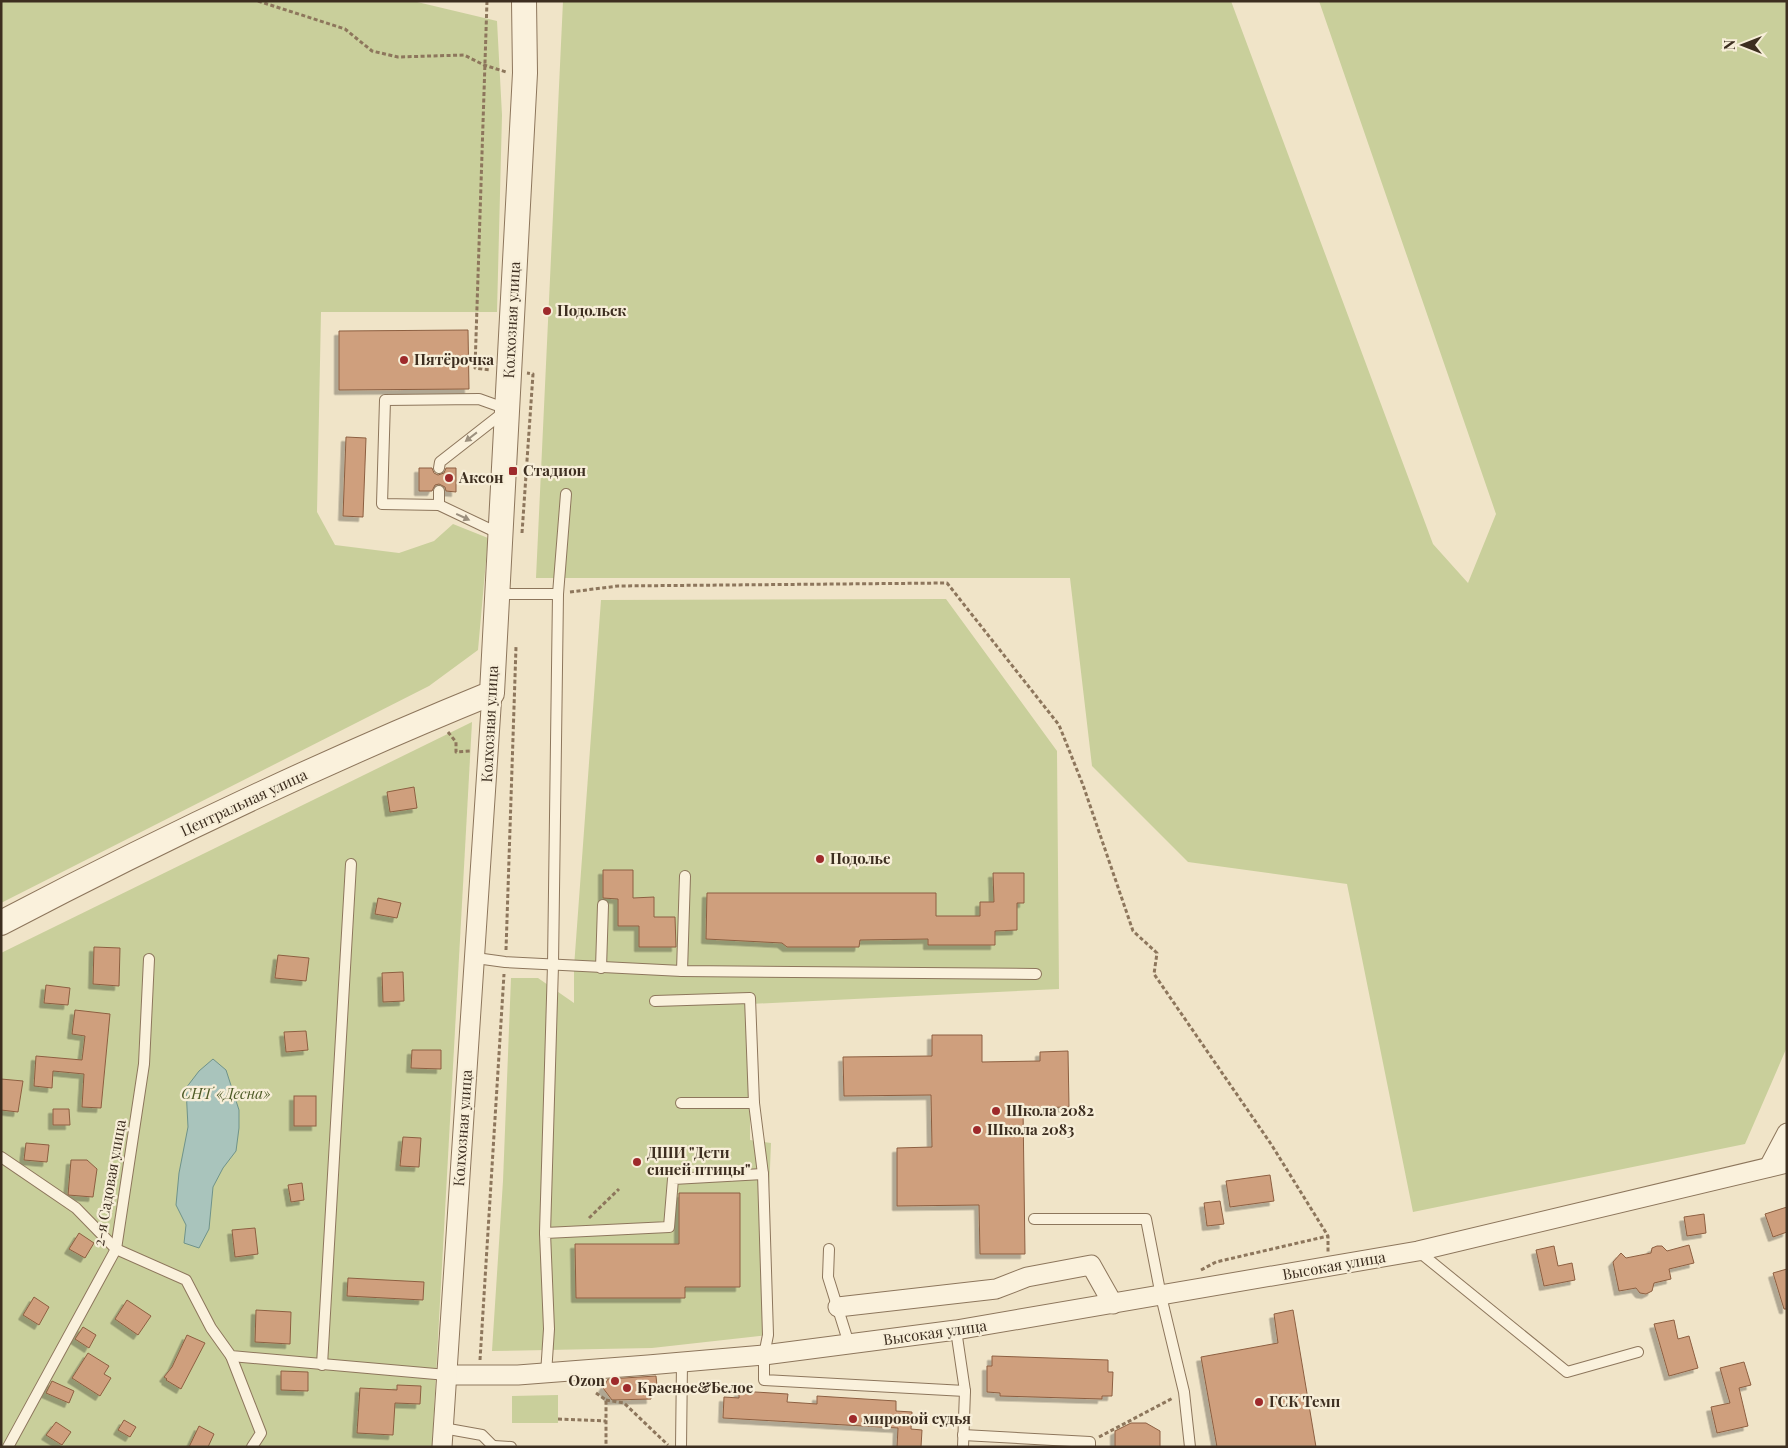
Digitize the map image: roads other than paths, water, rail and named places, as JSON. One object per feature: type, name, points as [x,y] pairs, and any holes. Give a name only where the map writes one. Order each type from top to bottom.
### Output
[{"type":"street","name":"Колхозная улица","points":[[443,1438],[492,692],[525,73],[524,1]]},
{"type":"street","name":"Центральная улица","points":[[1,923],[111,866],[376,741],[492,692]]},
{"type":"street","points":[[1778,1165],[1787,1133]]},
{"type":"street","name":"Высокая улица","points":[[447,1375],[546,1374],[682,1362],[764,1354],[956,1330],[1418,1251],[1778,1165]]},
{"type":"street","points":[[838,1307],[996,1289],[1027,1277],[1091,1265],[1113,1304]]},
{"type":"lane","points":[[500,534],[439,505],[382,504],[385,400],[479,399],[507,409]]},
{"type":"lane","points":[[439,468],[440,462],[507,409]]},
{"type":"lane","points":[[439,491],[439,505]]},
{"type":"lane","points":[[546,1374],[549,1328],[545,1232],[553,965],[558,594],[566,494]]},
{"type":"lane","points":[[497,594],[558,594]]},
{"type":"lane","points":[[322,1365],[351,864]]},
{"type":"lane","points":[[682,971],[685,876]]},
{"type":"lane","points":[[601,968],[603,905]]},
{"type":"lane","points":[[476,958],[505,962],[682,971],[1036,974]]},
{"type":"lane","name":"2-я Садовая улица","points":[[8,1447],[116,1249],[144,1064],[149,959]]},
{"type":"lane","points":[[655,1001],[750,998],[754,1103],[763,1174],[768,1335],[764,1354],[764,1380],[965,1391]]},
{"type":"lane","points":[[681,1104],[754,1103]]},
{"type":"lane","points":[[1,1156],[76,1208],[116,1249],[186,1280],[211,1328],[232,1356],[261,1432],[252,1447]]},
{"type":"lane","points":[[545,1232],[669,1227],[674,1179],[763,1174]]},
{"type":"lane","points":[[1034,1219],[1146,1219],[1161,1296],[1184,1392],[1190,1447]]},
{"type":"lane","points":[[829,1249],[828,1277],[849,1344]]},
{"type":"lane","points":[[1418,1251],[1567,1372],[1638,1352]]},
{"type":"lane","points":[[956,1330],[965,1391],[963,1447]]},
{"type":"lane","points":[[232,1356],[447,1375]]},
{"type":"lane","points":[[681,1447],[682,1362]]},
{"type":"lane","points":[[443,1438],[482,1435],[494,1446],[511,1447]]},
{"type":"lane","points":[[963,1435],[1090,1445]]},
{"type":"water","points":[[213,1059],[226,1070],[239,1110],[239,1128],[236,1151],[223,1168],[213,1187],[209,1229],[199,1248],[184,1243],[186,1225],[176,1205],[179,1173],[188,1127],[186,1088],[199,1071]]},
{"type":"place","name":"Подольск","points":[[547,311]]},
{"type":"place","name":"Пятёрочка","points":[[404,360]]},
{"type":"place","name":"Стадион","points":[[513,471]]},
{"type":"place","name":"Аксон","points":[[449,478]]},
{"type":"place","name":"Подолье","points":[[820,859]]},
{"type":"place","name":"Школа 2082","points":[[996,1111]]},
{"type":"place","name":"Школа 2083","points":[[977,1130]]},
{"type":"place","name":"ДШИ \"Дети синей птицы\"","points":[[637,1162]]},
{"type":"place","name":"Ozon","points":[[615,1381]]},
{"type":"place","name":"Красное&Белое","points":[[627,1388]]},
{"type":"place","name":"ГСК Темп","points":[[1259,1402]]},
{"type":"place","name":"мировой судья","points":[[853,1419]]},
{"type":"park label","name":"СНТ «Десна»","points":[[226,1094]]}]
